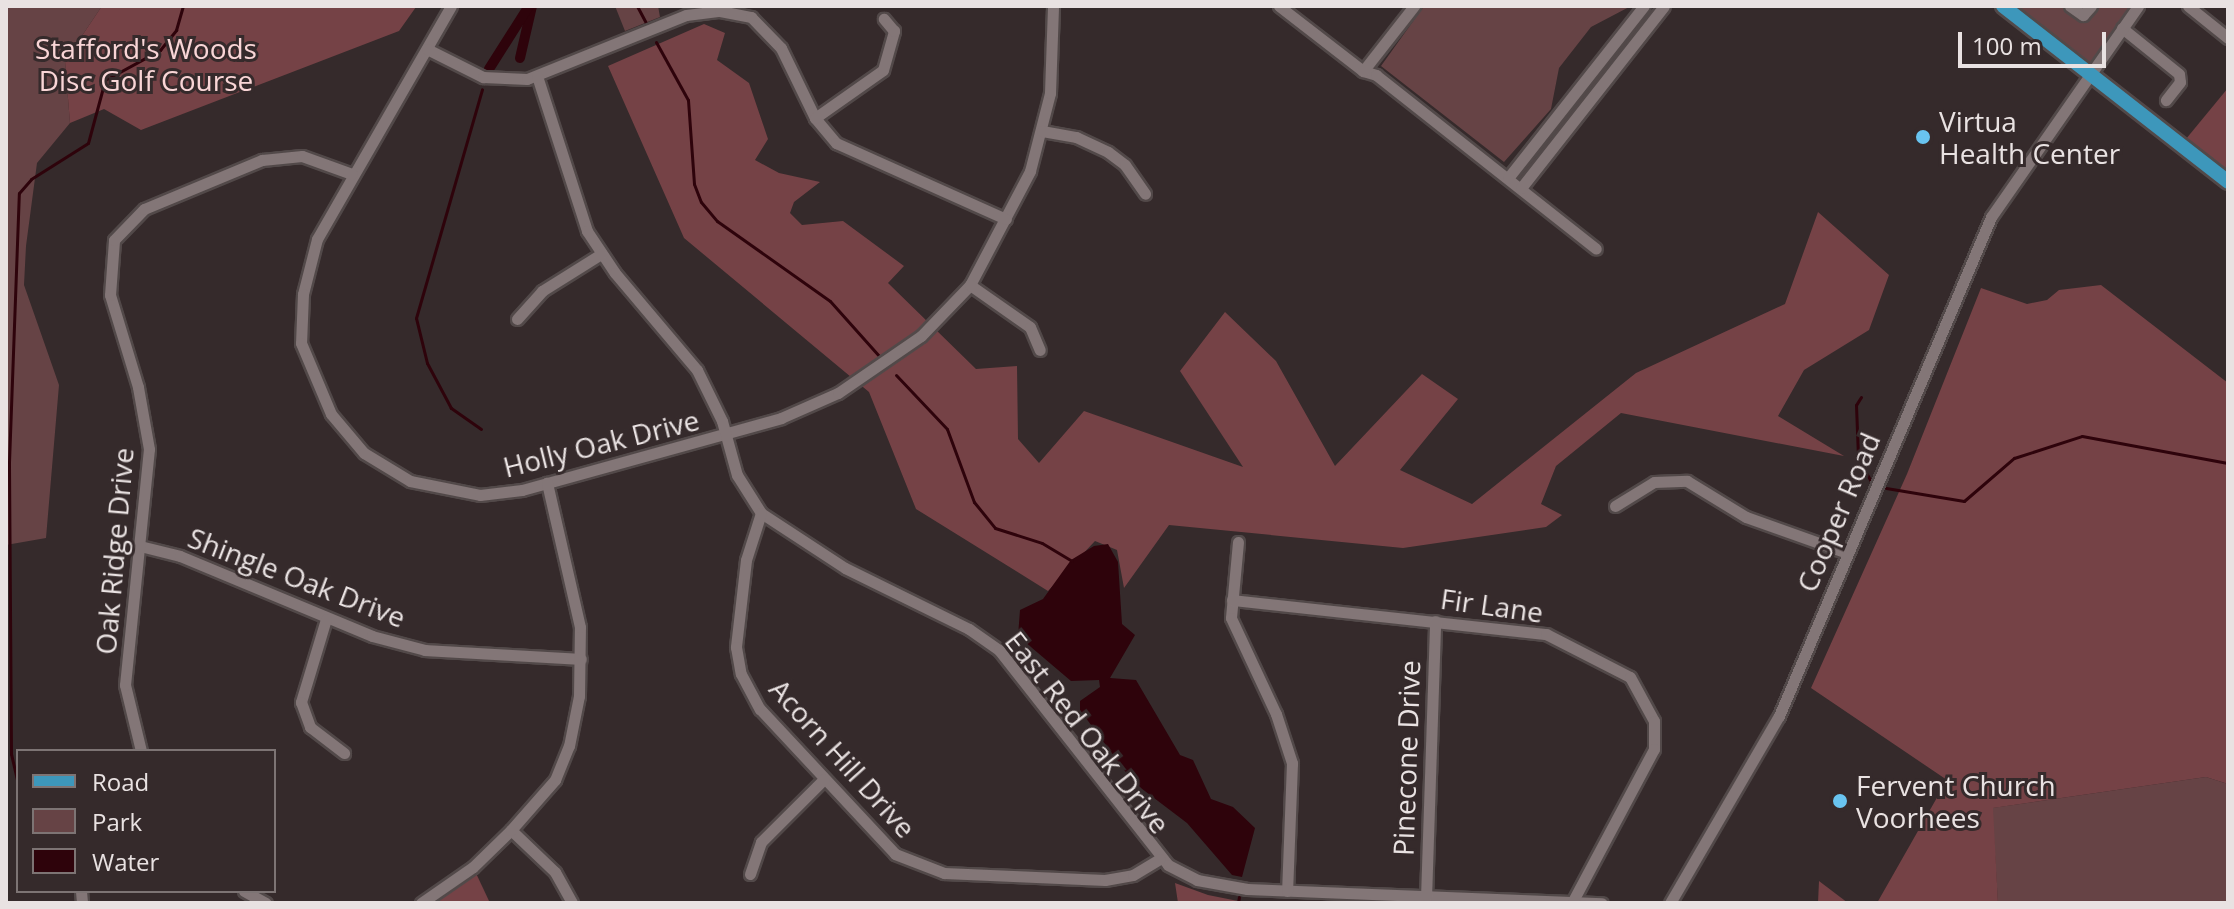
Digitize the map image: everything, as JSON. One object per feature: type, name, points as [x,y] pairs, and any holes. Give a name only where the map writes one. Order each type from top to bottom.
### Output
[{"type":"main road","points":[[2003,6],[2228,182]]},
{"type":"street","name":"Holly Oak Drive","points":[[451,6],[352,174],[309,260],[301,319],[305,359],[338,426],[380,464],[436,488],[497,494],[781,418],[851,385],[921,336],[970,285],[1030,171],[1042,131],[1052,64],[1053,6]]},
{"type":"street","points":[[1279,6],[1363,71],[1376,75],[1596,249]]},
{"type":"street","points":[[1363,71],[1414,6]]},
{"type":"street","points":[[1508,178],[1644,6]]},
{"type":"street","points":[[1521,188],[1664,6]]},
{"type":"street","points":[[2070,6],[2083,15],[2091,6]]},
{"type":"street","name":"Cooper Road","points":[[1670,903],[1779,716],[1961,278],[1991,217],[2138,6]]},
{"type":"street","points":[[2188,6],[2228,38]]},
{"type":"street","points":[[427,49],[483,77],[507,80],[537,76],[686,15],[737,13],[760,22],[781,48],[815,118],[853,154],[1006,219]]},
{"type":"street","points":[[815,118],[883,70],[894,31],[884,19]]},
{"type":"street","points":[[2122,28],[2179,74],[2180,82],[2166,100]]},
{"type":"street","points":[[1620,36],[1633,47]]},
{"type":"street","name":"East Red Oak Drive","points":[[537,76],[578,208],[601,254],[697,370],[726,435],[737,475],[761,513],[845,568],[969,629],[999,650],[1160,859]]},
{"type":"street","points":[[1562,111],[1574,121]]},
{"type":"street","points":[[1042,131],[1076,137],[1108,152],[1125,165],[1145,194]]},
{"type":"street","name":"Oak Ridge Drive","points":[[141,749],[125,685],[149,449],[138,387],[110,295],[114,240],[144,209],[262,160],[302,156],[352,174]]},
{"type":"street","points":[[517,319],[542,291],[601,254]]},
{"type":"street","points":[[970,285],[1030,327],[1040,350]]},
{"type":"street","points":[[1615,506],[1654,482],[1687,481],[1746,517],[1847,553]]},
{"type":"street","points":[[421,903],[473,867],[511,830],[562,765],[579,696],[581,659],[578,603],[547,483]]},
{"type":"street","name":"Acorn Hill Drive","points":[[761,513],[746,560],[738,662],[760,709],[895,854],[923,869],[1105,880],[1133,875],[1160,859]]},
{"type":"street","points":[[1238,542],[1232,600],[1235,632],[1276,714],[1292,763],[1287,891]]},
{"type":"street","name":"Shingle Oak Drive","points":[[140,546],[180,556],[326,619],[425,650],[581,659]]},
{"type":"street","name":"Fir Lane","points":[[1232,600],[1546,634],[1617,667],[1649,707],[1656,734],[1647,765],[1573,901]]},
{"type":"street","points":[[326,619],[301,702],[310,727],[344,753]]},
{"type":"street","name":"Pinecone Drive","points":[[1426,898],[1435,621]]},
{"type":"street","points":[[750,874],[761,842],[824,779]]},
{"type":"street","points":[[511,830],[555,872],[572,903]]},
{"type":"street","points":[[1160,859],[1197,880],[1259,890],[1602,903]]},
{"type":"street","points":[[248,893],[266,903]]},
{"type":"green space","points":[[6,6],[102,6],[65,61],[70,123],[37,163],[26,246],[24,285],[59,385],[46,538],[6,545]]},
{"type":"green space","name":"Stafford's Woods Disc Golf Course","points":[[102,6],[416,7],[399,31],[141,130],[104,109],[70,123],[65,61]]},
{"type":"green space","points":[[615,6],[658,6],[660,17],[625,31]]},
{"type":"green space","points":[[1424,6],[1631,6],[1591,27],[1559,68],[1551,109],[1504,162],[1381,66]]},
{"type":"green space","points":[[2003,6],[2138,6],[2089,73]]},
{"type":"green space","points":[[704,24],[725,33],[717,60],[749,83],[768,139],[755,160],[779,173],[820,182],[794,202],[790,213],[802,225],[843,221],[904,266],[888,283],[976,369],[1017,366],[1018,439],[1039,463],[1084,411],[1243,467],[1180,371],[1225,312],[1276,361],[1335,466],[1422,374],[1458,399],[1400,470],[1472,504],[1636,373],[1785,304],[1818,212],[1889,275],[1869,330],[1804,370],[1778,416],[1844,456],[1621,413],[1556,466],[1541,504],[1562,515],[1546,527],[1403,548],[1169,525],[1124,588],[1117,550],[1095,541],[1048,591],[916,509],[869,392],[684,238],[608,66]]},
{"type":"green space","points":[[2228,88],[2228,182],[2181,145]]},
{"type":"green space","points":[[2101,285],[2228,383],[2228,784],[2206,777],[1993,808],[1998,903],[1877,903],[1947,780],[1811,688],[1907,474],[1981,288],[2027,304],[2047,300],[2059,290]]},
{"type":"green space","points":[[2206,777],[2228,784],[2228,903],[1998,903],[1992,808]]},
{"type":"green space","points":[[474,869],[490,903],[441,903],[437,897]]},
{"type":"green space","points":[[1819,881],[1848,903],[1818,903]]},
{"type":"green space","points":[[1175,883],[1208,895],[1248,903],[1178,903]]},
{"type":"water","points":[[1108,544],[1118,562],[1122,624],[1135,635],[1110,678],[1136,680],[1180,755],[1193,760],[1211,799],[1233,807],[1255,828],[1242,877],[1232,875],[1187,823],[1133,782],[1080,710],[1080,701],[1100,687],[1099,680],[1071,681],[1018,636],[1020,610],[1043,599],[1071,560],[1094,546]]},
{"type":"waterway","points":[[16,775],[11,754],[9,462],[19,193],[31,179],[88,143],[105,80],[160,50],[176,30],[183,6]]},
{"type":"waterway","points":[[489,69],[529,6]]},
{"type":"waterway","points":[[520,58],[532,6]]},
{"type":"waterway","points":[[637,6],[646,23]]},
{"type":"waterway","points":[[656,42],[688,100],[694,184],[701,202],[717,221],[830,301],[880,357]]},
{"type":"waterway","points":[[481,429],[451,408],[427,363],[416,318],[482,89]]},
{"type":"waterway","points":[[896,375],[947,429],[974,502],[995,528],[1042,543],[1072,561]]},
{"type":"waterway","points":[[1861,397],[1856,405],[1858,458],[1872,483]]},
{"type":"waterway","points":[[1886,488],[1964,501],[2014,458],[2082,436],[2228,463]]},
{"type":"waterway","points":[[1238,903],[1239,897]]},
{"type":"place","name":"Virtua Health Center","points":[[1923,137]]},
{"type":"place","name":"Fervent Church Voorhees","points":[[1840,801]]}]
